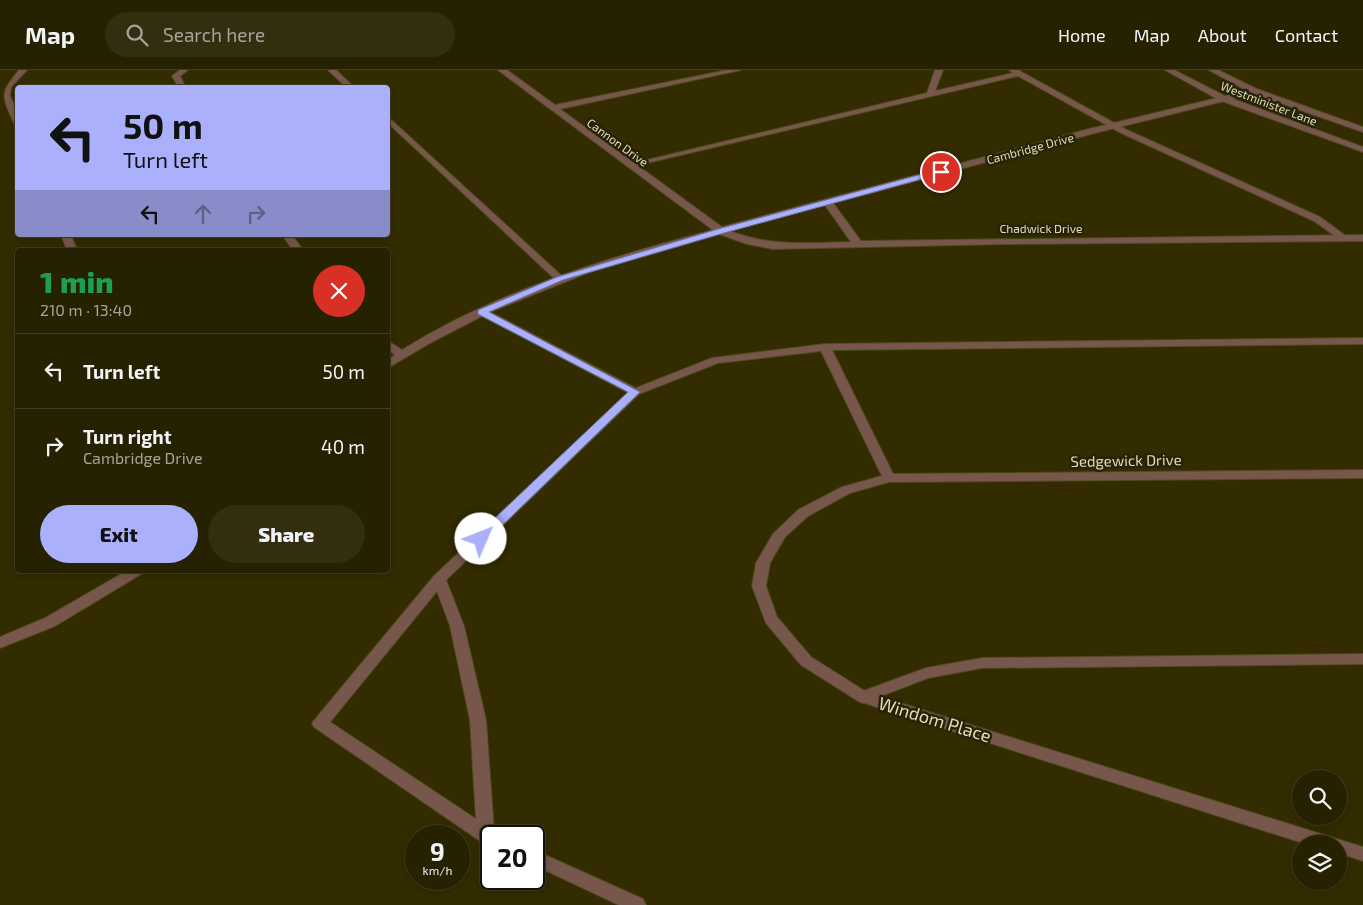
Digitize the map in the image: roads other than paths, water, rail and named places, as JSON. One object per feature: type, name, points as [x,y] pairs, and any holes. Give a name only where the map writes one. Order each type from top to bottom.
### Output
[{"type":"street","points":[[15,116],[6,96],[7,86],[23,70]]},
{"type":"street","points":[[181,85],[176,76],[184,70]]},
{"type":"street","points":[[332,70],[349,85]]},
{"type":"street","name":"Cannon Drive","points":[[502,70],[721,231]]},
{"type":"street","points":[[552,108],[737,70]]},
{"type":"street","points":[[931,94],[939,70]]},
{"type":"street","name":"Westminister Lane","points":[[1169,70],[1222,98],[1363,150]]},
{"type":"street","name":"Westminister Lane","points":[[1213,70],[1254,91],[1363,130]]},
{"type":"street","points":[[630,165],[931,94],[1015,72],[1057,98],[1112,126],[1316,218],[1345,239]]},
{"type":"street","name":"Cambridge Drive","points":[[390,363],[401,354],[481,312],[560,278],[827,202],[1112,126],[1254,91]]},
{"type":"street","points":[[390,121],[560,278]]},
{"type":"street","points":[[827,202],[858,244]]},
{"type":"street","name":"Chadwick Drive","points":[[721,231],[750,242],[773,246],[1363,238]]},
{"type":"street","points":[[288,237],[297,248]]},
{"type":"street","points":[[481,312],[635,392]]},
{"type":"street","points":[[480,831],[320,723],[439,579],[635,392],[716,360],[825,347],[1363,341]]},
{"type":"street","points":[[390,346],[401,354]]},
{"type":"street","points":[[825,347],[889,478]]},
{"type":"street","name":"Sedgewick Drive","points":[[889,478],[1363,474]]},
{"type":"street","name":"Windom Place","points":[[889,478],[846,490],[803,513],[780,534],[763,563],[759,586],[771,619],[806,661],[863,696],[1302,835]]},
{"type":"street","points":[[0,642],[50,622],[133,573]]},
{"type":"street","points":[[439,579],[458,626],[478,720],[488,825]]},
{"type":"street","points":[[863,696],[926,672],[982,663],[1363,659]]},
{"type":"street","points":[[1347,849],[1363,854]]},
{"type":"street","points":[[545,863],[637,905]]}]
